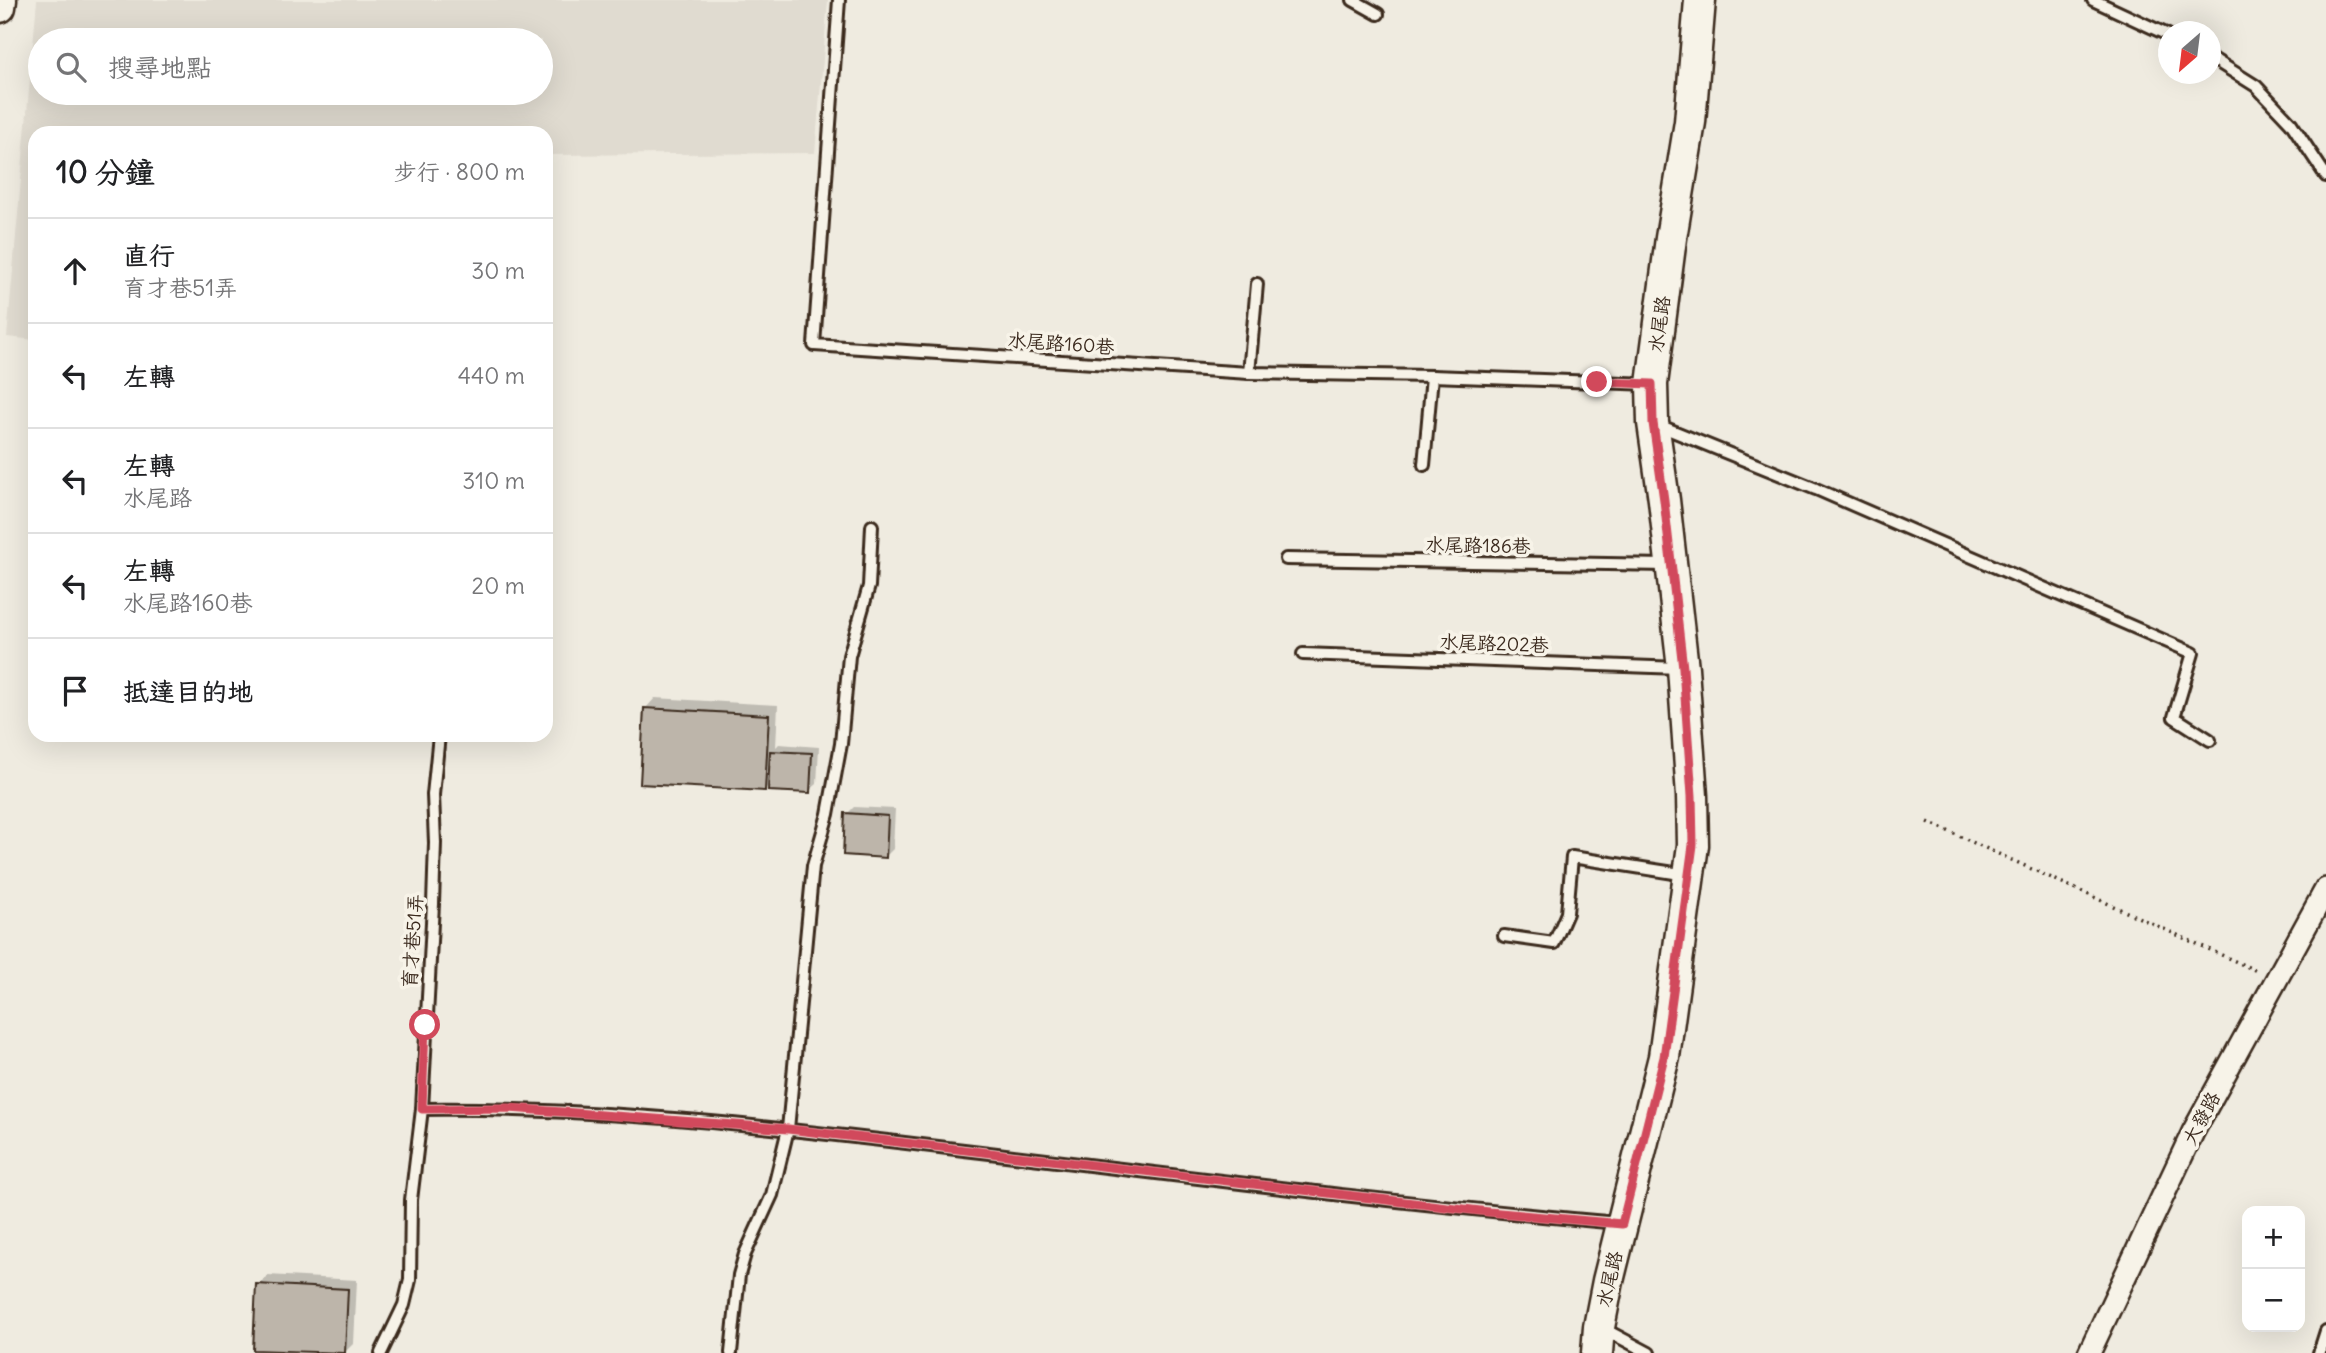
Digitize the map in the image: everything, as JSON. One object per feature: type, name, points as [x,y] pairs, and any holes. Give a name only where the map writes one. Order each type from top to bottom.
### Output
[{"type":"street","points":[[0,7],[1,0]]},
{"type":"street","name":"水尾路","points":[[1598,1340],[1622,1224],[1664,1057],[1693,845],[1683,668],[1653,423],[1652,384],[1671,238],[1690,122],[1700,0]]},
{"type":"street","name":"大發路","points":[[2089,1353],[2193,1132],[2326,889]]},
{"type":"lane","name":"水尾路160巷","points":[[839,0],[814,345],[1249,373],[1652,384]]},
{"type":"lane","points":[[1353,0],[1378,13]]},
{"type":"lane","points":[[2093,0],[2158,29]]},
{"type":"lane","points":[[2221,64],[2256,86],[2291,123],[2326,176]]},
{"type":"lane","points":[[1249,373],[1257,284]]},
{"type":"lane","points":[[1424,465],[1432,376]]},
{"type":"lane","points":[[1653,423],[1816,489],[2193,653],[2174,717],[2210,740]]},
{"type":"lane","points":[[730,1353],[739,1275],[745,1254],[772,1195],[788,1129],[813,866],[828,814],[841,744],[849,656],[869,586],[872,526]]},
{"type":"lane","name":"水尾路186巷","points":[[1286,559],[1670,565]]},
{"type":"lane","name":"水尾路202巷","points":[[1303,654],[1683,668]]},
{"type":"lane","name":"育才巷51弄","points":[[381,1353],[404,1305],[410,1280],[411,1200],[422,1109],[433,904],[433,795],[438,742]]},
{"type":"lane","points":[[1503,936],[1554,943],[1567,913],[1572,857],[1690,876]]},
{"type":"lane","points":[[422,1109],[509,1108],[788,1129],[1489,1212],[1622,1224]]},
{"type":"lane","points":[[2319,1353],[2326,1331]]},
{"type":"lane","points":[[1598,1340],[1649,1353]]},
{"type":"path","points":[[1928,822],[2276,980]]},
{"type":"shaded area","points":[[37,0],[828,0],[815,153],[553,155],[553,126],[28,126],[28,339],[7,337],[28,101],[28,105],[553,105],[553,28],[35,28]]},
{"type":"building","points":[[644,708],[769,715],[765,791],[640,784]]},
{"type":"building","points":[[770,751],[812,753],[810,793],[768,791]]},
{"type":"building","points":[[845,813],[888,816],[886,858],[843,855]]},
{"type":"building","points":[[256,1284],[348,1289],[345,1353],[253,1350]]},
{"type":"route","points":[[425,1025],[422,1109],[509,1108],[788,1129],[1489,1212],[1622,1224],[1664,1057],[1690,876],[1693,845],[1692,796],[1683,668],[1653,423],[1652,384],[1597,382]]}]
